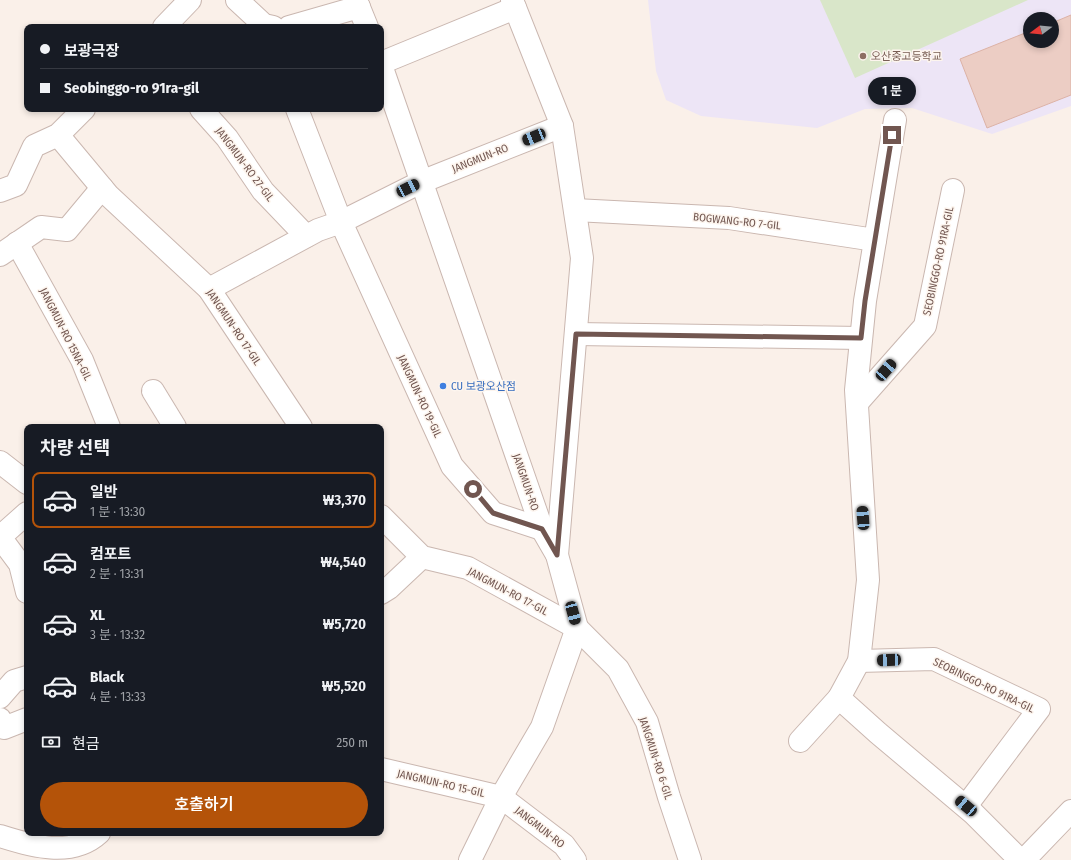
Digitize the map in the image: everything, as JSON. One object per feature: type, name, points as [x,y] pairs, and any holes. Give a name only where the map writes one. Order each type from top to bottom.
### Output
[{"type":"street","points":[[167,24],[190,0]]},
{"type":"street","points":[[237,0],[265,24]]},
{"type":"street","points":[[298,24],[358,4],[366,24]]},
{"type":"street","points":[[514,4],[562,126],[582,258],[557,555]]},
{"type":"street","name":"JANGMUN-RO","points":[[384,63],[514,4]]},
{"type":"street","name":"JANGMUN-RO","points":[[384,73],[542,529],[557,555],[577,628]]},
{"type":"street","points":[[0,191],[16,185],[34,146],[58,135],[81,112]]},
{"type":"street","name":"JANGMUN-RO 27-GIL","points":[[204,112],[227,138],[263,191],[306,236]]},
{"type":"street","name":"JANGMUN-RO 19-GIL","points":[[298,112],[341,222],[452,466],[493,513],[542,529]]},
{"type":"street","points":[[800,741],[840,698],[860,661],[868,580],[857,403],[861,338],[875,240],[895,120]]},
{"type":"street","name":"JANGMUN-RO","points":[[341,222],[421,182],[562,126]]},
{"type":"street","name":"JANGMUN-RO 17-GIL","points":[[58,135],[102,188],[209,289],[298,424]]},
{"type":"street","points":[[9,249],[41,227],[67,230],[102,188]]},
{"type":"street","name":"SEOBINGGO-RO 91RA-GIL","points":[[857,403],[925,326],[953,190]]},
{"type":"street","name":"BOGWANG-RO 7-GIL","points":[[575,210],[729,218],[875,240]]},
{"type":"street","points":[[209,289],[306,236],[341,222]]},
{"type":"street","name":"JANGMUN-RO 15NA-GIL","points":[[9,249],[82,360],[108,424]]},
{"type":"street","points":[[576,334],[861,338]]},
{"type":"street","points":[[153,391],[173,424]]},
{"type":"street","points":[[0,462],[24,481]]},
{"type":"street","points":[[24,516],[0,537],[20,564],[24,580]]},
{"type":"street","points":[[384,519],[422,558],[384,591]]},
{"type":"street","name":"JANGMUN-RO 17-GIL","points":[[422,558],[468,568],[577,628]]},
{"type":"street","points":[[470,860],[501,797],[542,727],[577,628]]},
{"type":"street","name":"JANGMUN-RO 6-GIL","points":[[577,628],[618,669],[648,722],[669,797],[690,860]]},
{"type":"street","name":"SEOBINGGO-RO 91RA-GIL","points":[[860,661],[934,659],[1039,710],[966,806]]},
{"type":"street","points":[[0,697],[14,676]]},
{"type":"street","points":[[840,698],[878,733],[966,806],[1020,860]]},
{"type":"street","points":[[0,719],[4,728],[24,720]]},
{"type":"street","name":"JANGMUN-RO 15-GIL","points":[[384,770],[501,797]]},
{"type":"street","name":"JANGMUN-RO","points":[[501,797],[564,845],[575,860]]},
{"type":"street","points":[[1024,860],[1071,811]]},
{"type":"street","points":[[0,836],[33,847],[74,847],[94,836]]},
{"type":"shaded area","name":"오산중고등학교","points":[[648,0],[1071,0],[1071,106],[992,134],[912,108],[865,109],[817,128],[701,116],[666,100],[656,71]]},
{"type":"green space","points":[[820,0],[1028,0],[855,78]]},
{"type":"building","points":[[1071,15],[1071,95],[987,128],[960,59],[1023,34],[1023,48],[1059,48],[1059,20]]},
{"type":"place","name":"오산중고등학교","points":[[863,56]]},
{"type":"place","name":"CU 보광오산점","points":[[443,386]]},
{"type":"route","points":[[473,489],[493,513],[542,529],[557,555],[576,334],[861,338],[865,301],[892,135]]}]
